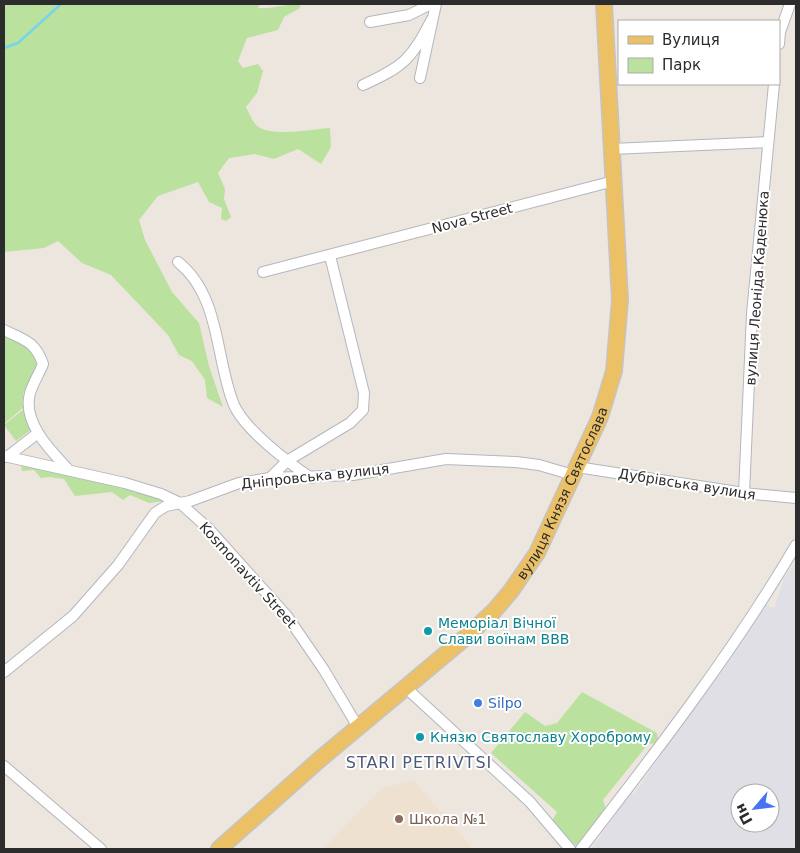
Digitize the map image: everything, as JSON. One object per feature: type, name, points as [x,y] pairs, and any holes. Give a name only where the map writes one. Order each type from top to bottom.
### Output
[{"type":"main road","name":"вулиця Князя Святослава","points":[[218,849],[405,687],[466,638],[511,591],[537,553],[600,417],[614,371],[620,300],[604,4]]},
{"type":"street","points":[[370,22],[409,15],[431,4]]},
{"type":"street","points":[[420,78],[436,4]]},
{"type":"street","points":[[780,32],[790,4]]},
{"type":"street","points":[[363,85],[394,71],[415,51],[432,19]]},
{"type":"street","name":"вулиця Леоніда Каденюка","points":[[744,493],[752,314],[774,85]]},
{"type":"street","points":[[612,149],[768,142]]},
{"type":"street","name":"Nova Street","points":[[263,272],[614,181]]},
{"type":"street","points":[[270,478],[287,461],[350,423],[362,410],[364,393],[330,256]]},
{"type":"street","points":[[178,262],[190,272],[205,300],[235,407],[258,435],[287,461],[311,478]]},
{"type":"street","points":[[4,330],[31,342],[39,353],[43,364],[29,395],[30,412],[38,433],[67,469]]},
{"type":"street","points":[[5,456],[38,433]]},
{"type":"street","points":[[5,456],[134,485],[180,503]]},
{"type":"street","name":"Дніпровська вулиця","points":[[4,672],[73,616],[118,566],[155,513],[166,506],[180,503],[239,482],[270,478],[353,475],[446,459],[539,464],[575,471]]},
{"type":"street","name":"Дубрівська вулиця","points":[[575,471],[796,498]]},
{"type":"street","name":"Kosmonavtiv Street","points":[[180,503],[209,529],[287,616],[324,670],[358,728]]},
{"type":"street","points":[[582,849],[668,735],[771,588],[796,545]]},
{"type":"street","points":[[405,687],[530,802],[570,849]]},
{"type":"street","points":[[4,766],[102,849]]},
{"type":"shaded area","points":[[796,562],[796,849],[591,849],[631,792],[634,794],[766,604],[774,609],[785,577]]},
{"type":"shaded area","name":"Школа №1","points":[[413,780],[473,849],[323,849],[381,789]]},
{"type":"green space","points":[[4,4],[260,4],[258,8],[264,8],[300,4],[300,8],[284,17],[278,30],[247,38],[238,61],[243,68],[258,64],[263,71],[257,93],[246,107],[256,125],[262,129],[281,132],[330,128],[331,147],[321,164],[298,149],[274,159],[255,154],[229,158],[218,173],[225,189],[224,199],[231,217],[226,221],[221,219],[222,208],[209,202],[198,182],[158,196],[139,220],[145,240],[172,292],[199,323],[209,366],[223,407],[207,398],[205,380],[192,361],[179,355],[168,335],[111,275],[82,263],[58,241],[44,248],[4,252]]},
{"type":"green space","points":[[4,336],[27,346],[37,360],[35,371],[23,394],[25,406],[4,424]]},
{"type":"green space","points":[[24,409],[32,429],[16,441],[4,425]]},
{"type":"green space","points":[[25,463],[159,496],[165,501],[149,503],[130,495],[123,500],[112,492],[75,496],[64,479],[41,478],[34,470],[22,471],[21,466]]},
{"type":"green space","points":[[582,692],[657,733],[658,740],[656,743],[648,744],[603,800],[606,809],[581,842],[575,845],[552,821],[557,812],[491,753],[525,712],[545,726],[557,723]]},
{"type":"waterway","points":[[4,48],[18,43],[61,4]]},
{"type":"place","name":"Меморіал Вічної Слави воїнам ВВВ","points":[[428,631]]},
{"type":"place","name":"Silpo","points":[[478,703]]},
{"type":"place","name":"Князю Святославу Хороброму","points":[[420,737]]},
{"type":"place","name":"Школа №1","points":[[399,819]]},
{"type":"district","name":"STARI PETRIVTSI","points":[[419,762]]}]
